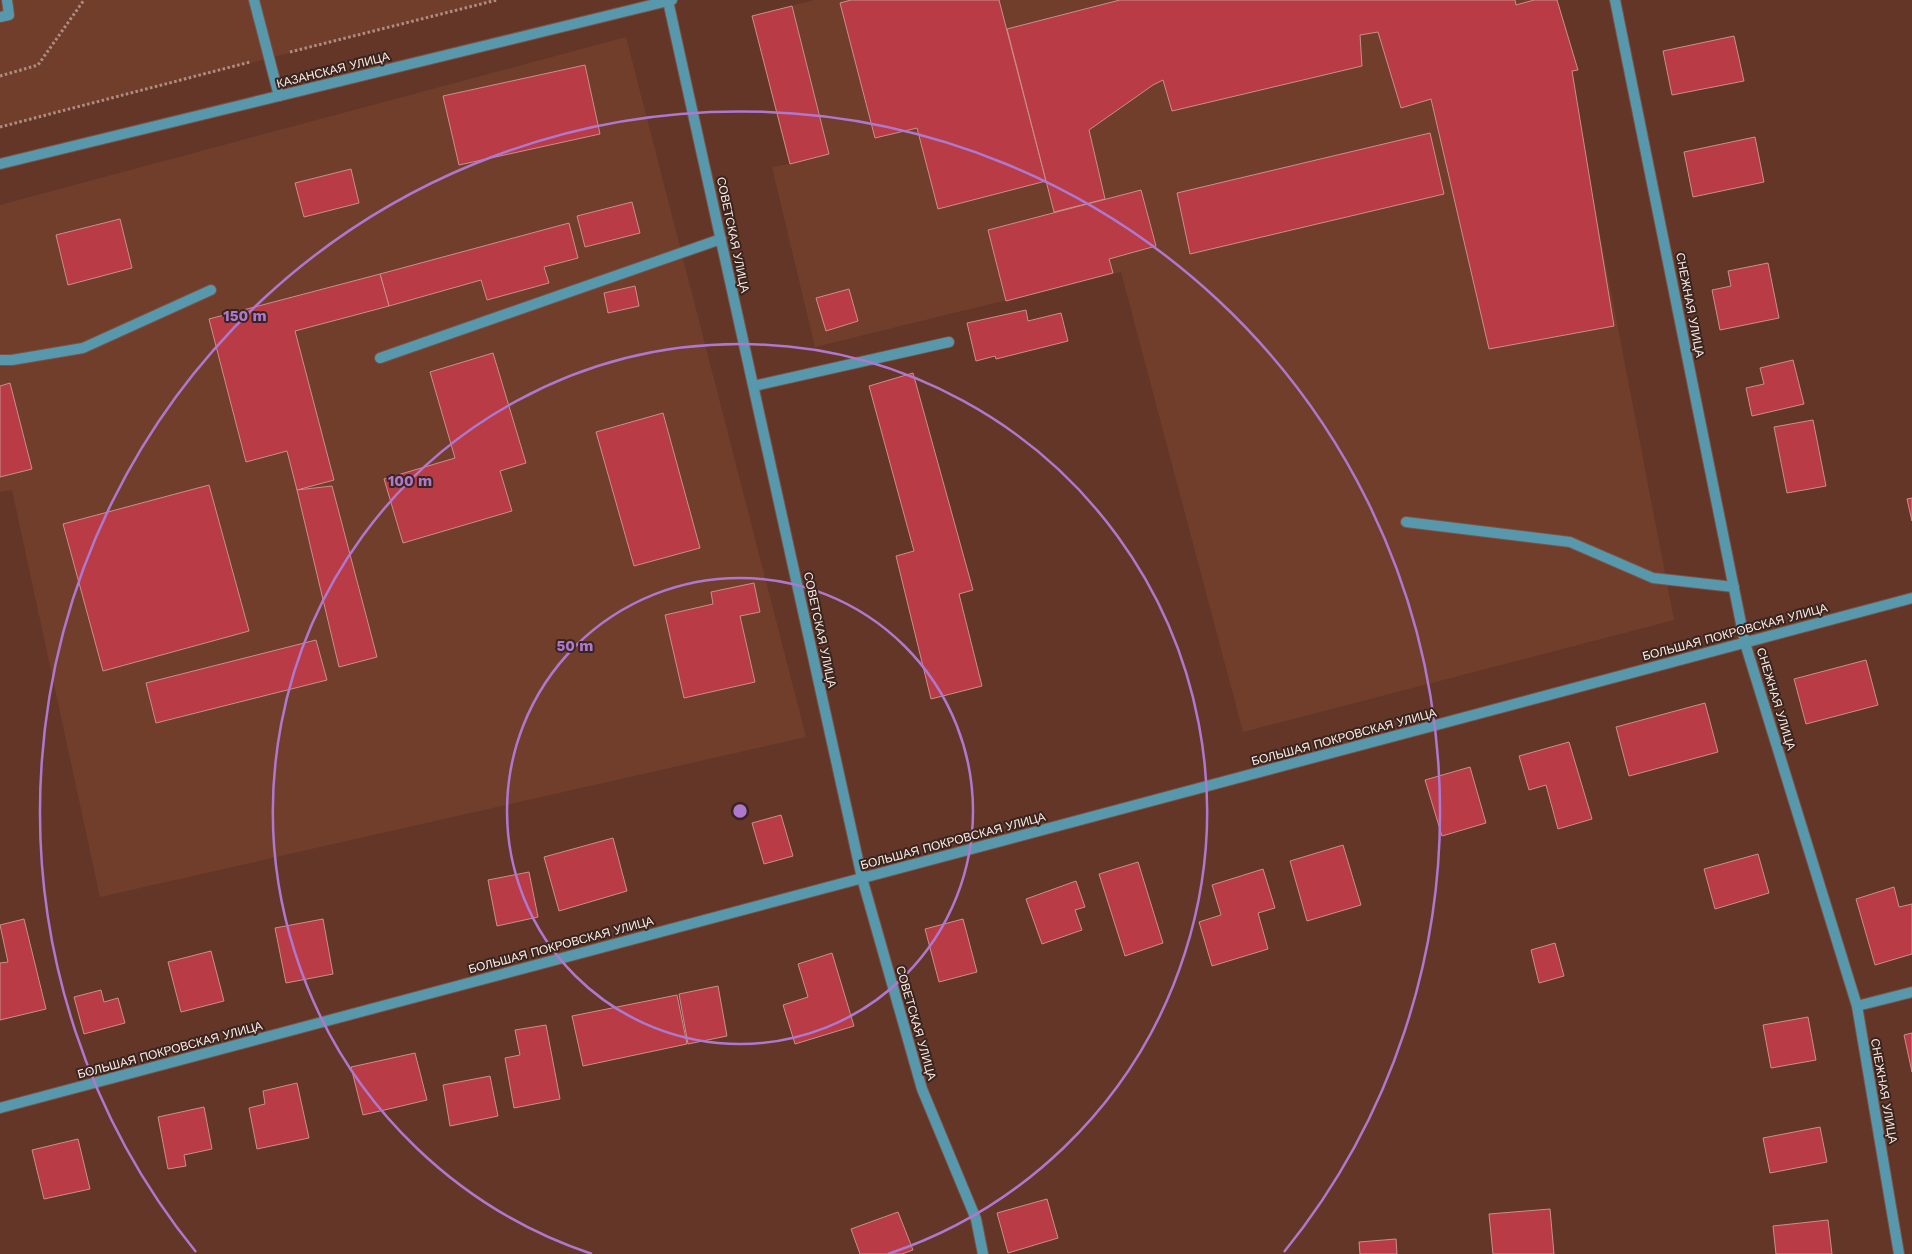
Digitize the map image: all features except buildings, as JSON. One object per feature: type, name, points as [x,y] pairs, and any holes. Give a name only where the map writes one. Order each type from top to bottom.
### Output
[{"type":"street","points":[[0,17],[9,15],[7,0]]},
{"type":"street","points":[[254,0],[280,96]]},
{"type":"street","name":"СНЕЖНАЯ УЛИЦА","points":[[1615,0],[1745,643],[1857,1006],[1899,1254]]},
{"type":"street","name":"КАЗАНСКАЯ УЛИЦА","points":[[0,164],[670,1]]},
{"type":"street","name":"СОВЕТСКАЯ УЛИЦА","points":[[670,1],[862,878],[922,1089],[976,1219],[983,1254]]},
{"type":"street","points":[[380,358],[721,239]]},
{"type":"street","points":[[0,360],[12,360],[83,348],[211,290]]},
{"type":"street","points":[[754,386],[949,342]]},
{"type":"street","points":[[1406,522],[1570,542],[1653,578],[1734,587]]},
{"type":"street","name":"БОЛЬШАЯ ПОКРОВСКАЯ УЛИЦА","points":[[0,1108],[1912,598]]},
{"type":"street","points":[[1857,1006],[1912,992]]},
{"type":"path","points":[[0,76],[38,65],[84,0]]},
{"type":"shaded area","points":[[0,0],[497,0],[0,127]]},
{"type":"shaded area","points":[[814,0],[1555,0],[1674,620],[1243,732],[1121,272],[815,347],[772,167],[789,164],[752,16]]},
{"type":"shaded area","points":[[626,37],[806,737],[100,897],[12,490],[0,492],[0,205]]}]
